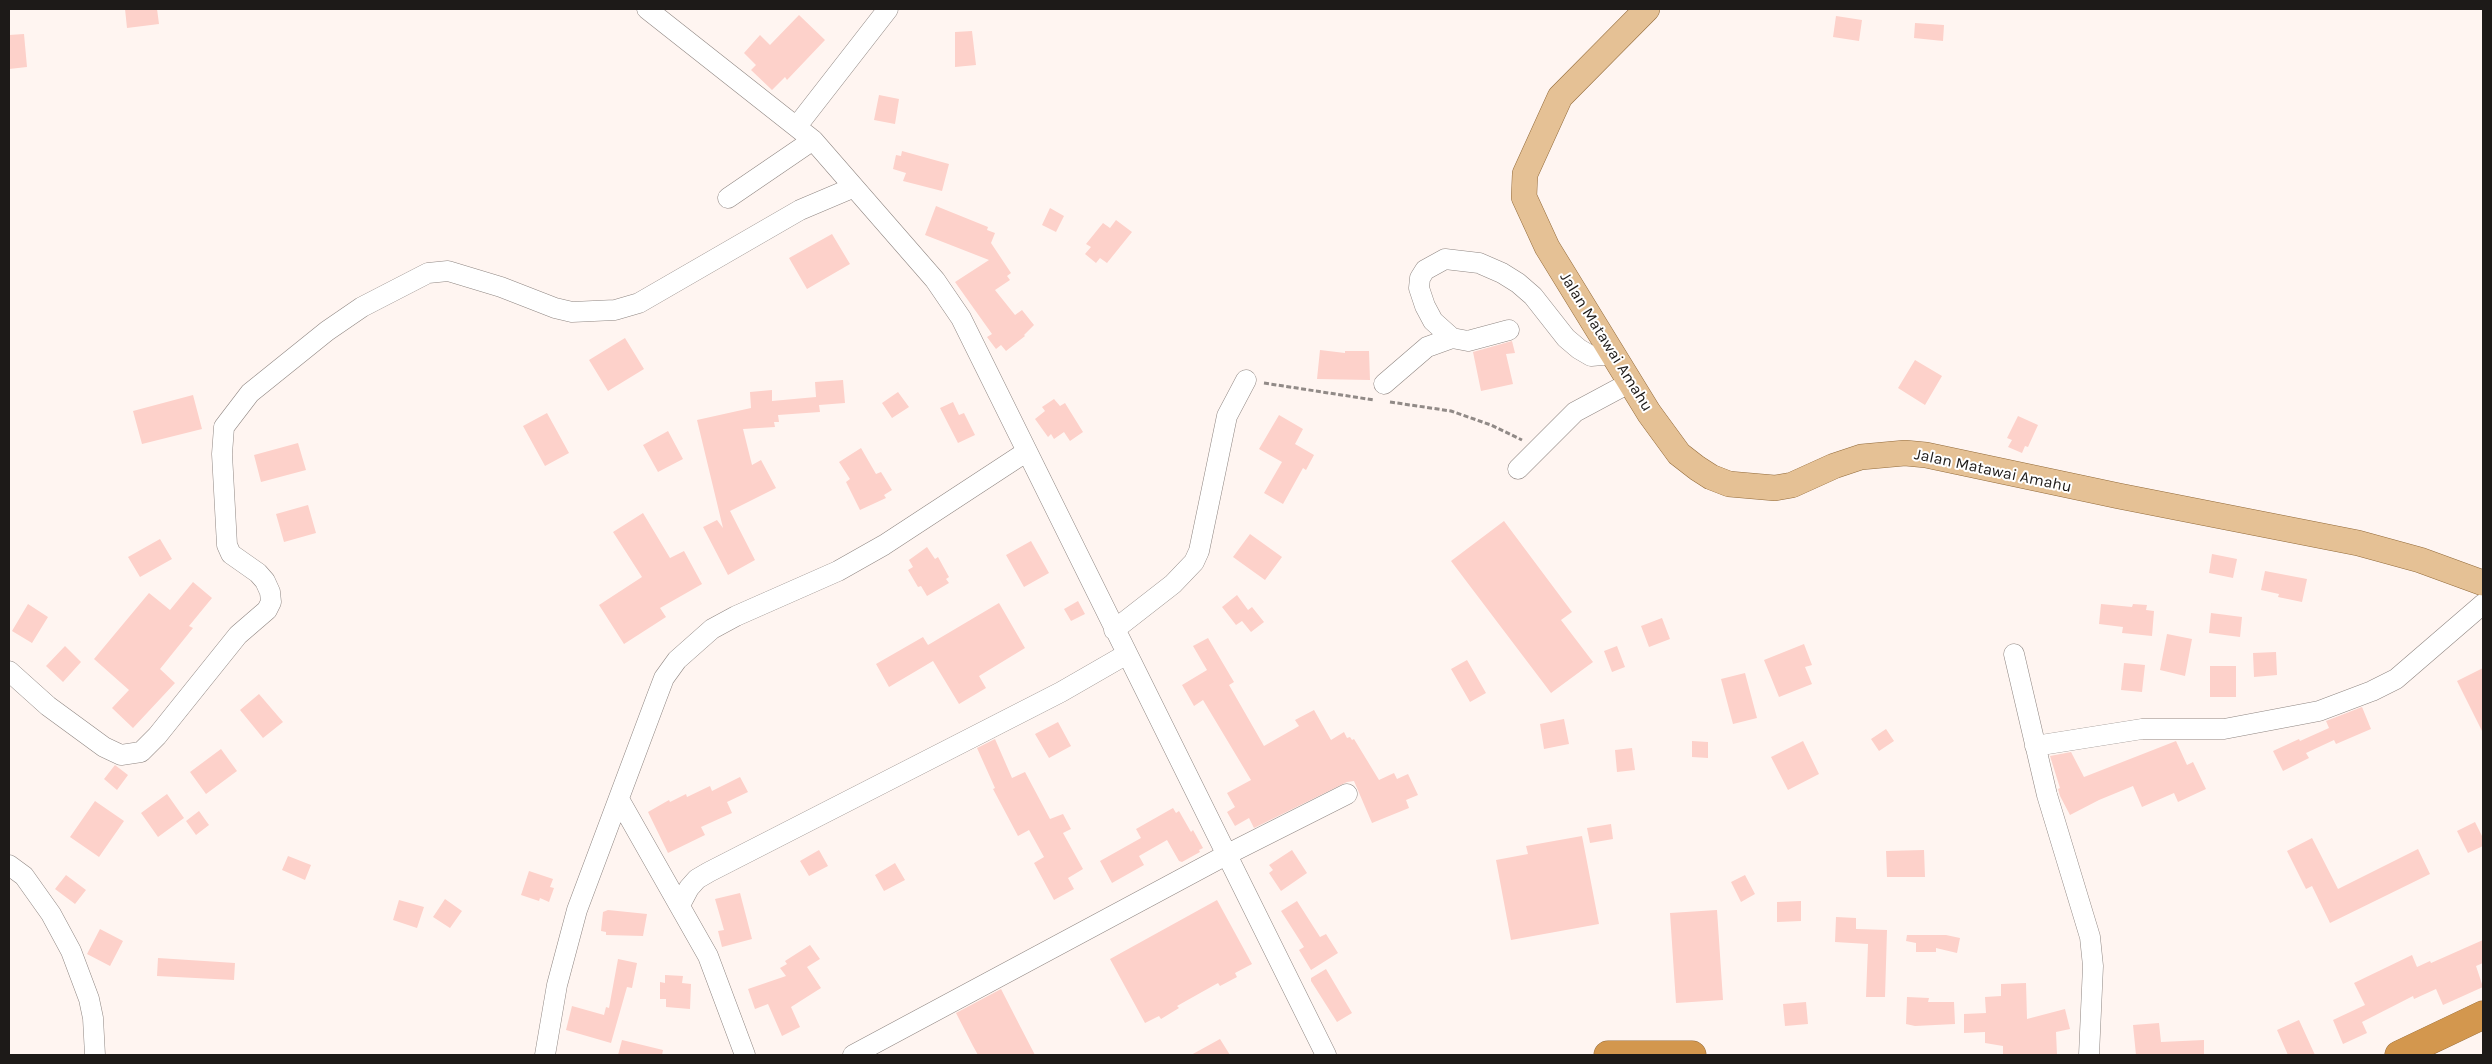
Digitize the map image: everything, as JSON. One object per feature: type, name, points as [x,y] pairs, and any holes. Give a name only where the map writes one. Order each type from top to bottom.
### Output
[{"type":"highway","points":[[2399,1055],[2483,1015]]},
{"type":"highway","points":[[1608,1055],[1692,1055]]},
{"type":"main road","name":"Jalan Matawai Amahu","points":[[1647,9],[1560,97],[1525,174],[1524,197],[1547,248],[1649,413],[1679,454],[1712,478],[1729,484],[1775,488],[1792,485],[1834,466],[1861,457],[1905,453],[1926,455],[2109,494],[2358,543],[2420,560],[2483,584]]},
{"type":"street","points":[[647,9],[737,82],[813,140],[852,188],[935,280],[961,318],[1326,1055]]},
{"type":"street","points":[[797,126],[888,9]]},
{"type":"street","points":[[728,198],[813,140]]},
{"type":"street","points":[[9,671],[48,706],[104,747],[121,755],[141,752],[157,736],[238,635],[267,610],[271,602],[270,592],[265,582],[258,573],[231,554],[227,545],[222,454],[224,427],[250,392],[362,307],[428,273],[448,271],[501,287],[555,308],[572,312],[615,310],[639,303],[800,210],[852,188]]},
{"type":"street","points":[[1509,330],[1468,341],[1445,333],[1425,306],[1419,288],[1420,278],[1425,270],[1445,260],[1479,263],[1518,283],[1533,296],[1566,338],[1579,349],[1591,356],[1614,354]]},
{"type":"street","points":[[1384,384],[1445,333]]},
{"type":"street","points":[[1114,630],[1173,584],[1194,562],[1199,551],[1227,416],[1246,380]]},
{"type":"street","points":[[1518,469],[1575,412],[1631,382]]},
{"type":"street","points":[[545,1055],[557,986],[577,910],[607,827],[620,801],[664,678],[678,660],[712,629],[736,616],[838,571],[884,545],[1026,452]]},
{"type":"street","points":[[2035,746],[2142,729],[2224,729],[2319,711],[2372,691],[2396,679],[2483,604]]},
{"type":"street","points":[[680,905],[689,888],[697,879],[709,872],[958,746],[1128,654]]},
{"type":"street","points":[[2014,654],[2047,795],[2090,937],[2093,966],[2089,1055]]},
{"type":"street","points":[[853,1055],[1009,974],[1228,854],[1347,794]]},
{"type":"street","points":[[620,801],[708,956],[745,1055]]},
{"type":"street","points":[[9,865],[24,876],[51,914],[71,951],[89,999],[93,1018],[95,1055]]},
{"type":"path","points":[[1246,380],[1451,411],[1491,424],[1527,443]]},
{"type":"building","points":[[125,9],[157,9],[159,24],[127,28]]},
{"type":"building","points":[[799,15],[825,40],[787,80],[785,77],[772,90],[751,70],[756,65],[744,53],[760,35],[770,45]]},
{"type":"building","points":[[1836,16],[1862,20],[1859,41],[1833,37]]},
{"type":"building","points":[[1915,23],[1944,25],[1943,41],[1914,38]]},
{"type":"building","points":[[972,31],[976,65],[955,67],[955,32]]},
{"type":"building","points":[[24,34],[27,67],[9,69],[9,35]]},
{"type":"building","points":[[879,95],[899,99],[895,124],[874,120]]},
{"type":"building","points":[[902,151],[949,164],[942,191],[903,181],[906,173],[893,169],[896,155],[901,156]]},
{"type":"building","points":[[936,206],[988,227],[987,230],[995,233],[991,243],[1011,273],[1007,276],[1010,280],[995,290],[1015,315],[1022,310],[1034,325],[1025,336],[1006,351],[1001,345],[996,349],[987,337],[992,334],[955,282],[989,260],[925,235]]},
{"type":"building","points":[[1050,208],[1064,216],[1056,232],[1042,225]]},
{"type":"building","points":[[1116,220],[1132,232],[1107,263],[1100,258],[1096,263],[1085,254],[1091,247],[1086,244],[1103,223],[1110,228]]},
{"type":"building","points":[[832,234],[850,264],[807,289],[789,258]]},
{"type":"building","points":[[625,338],[644,369],[608,391],[589,360]]},
{"type":"building","points":[[1512,341],[1515,353],[1506,354],[1513,384],[1481,391],[1473,352]]},
{"type":"building","points":[[1320,350],[1345,353],[1345,351],[1369,351],[1370,380],[1317,379]]},
{"type":"building","points":[[1915,360],[1942,376],[1925,405],[1898,388]]},
{"type":"building","points":[[843,380],[845,403],[819,405],[820,412],[778,415],[779,422],[774,422],[775,427],[743,429],[752,465],[761,460],[776,488],[730,511],[755,560],[728,575],[703,527],[717,520],[723,528],[697,420],[751,408],[750,392],[772,390],[772,401],[816,397],[815,382]]},
{"type":"building","points":[[898,392],[909,407],[892,418],[882,403]]},
{"type":"building","points":[[193,395],[202,429],[142,444],[133,411]]},
{"type":"building","points":[[1054,399],[1060,406],[1065,403],[1083,432],[1070,441],[1064,432],[1054,439],[1051,434],[1048,437],[1035,419],[1045,411],[1042,407]]},
{"type":"building","points":[[953,402],[959,415],[964,413],[975,435],[958,443],[940,408]]},
{"type":"building","points":[[547,413],[569,453],[545,466],[523,426]]},
{"type":"building","points":[[1279,415],[1303,429],[1295,444],[1314,455],[1306,470],[1303,468],[1283,504],[1264,493],[1282,462],[1259,449]]},
{"type":"building","points":[[2018,416],[2038,425],[2028,447],[2025,446],[2022,453],[2008,447],[2012,440],[2007,438]]},
{"type":"building","points":[[668,431],[683,459],[658,472],[643,445]]},
{"type":"building","points":[[298,443],[306,470],[261,482],[254,455]]},
{"type":"building","points":[[861,448],[876,474],[881,472],[892,490],[884,495],[886,498],[860,510],[846,482],[850,479],[839,462]]},
{"type":"building","points":[[308,505],[316,533],[284,542],[276,514]]},
{"type":"building","points":[[643,513],[670,558],[684,551],[702,584],[660,608],[666,617],[624,644],[599,605],[642,577],[613,532]]},
{"type":"building","points":[[1504,521],[1572,612],[1561,620],[1593,662],[1551,693],[1451,561]]},
{"type":"building","points":[[1250,534],[1282,557],[1265,580],[1233,557]]},
{"type":"building","points":[[160,539],[172,559],[140,577],[128,557]]},
{"type":"building","points":[[1031,541],[1049,573],[1024,587],[1006,555]]},
{"type":"building","points":[[927,547],[935,559],[938,557],[949,577],[946,579],[949,583],[927,596],[921,586],[918,587],[908,570],[913,567],[909,560]]},
{"type":"building","points":[[2212,554],[2237,559],[2233,578],[2209,573]]},
{"type":"building","points":[[2265,571],[2307,579],[2302,602],[2278,597],[2279,594],[2261,590]]},
{"type":"building","points":[[193,582],[212,598],[189,626],[193,628],[160,669],[175,683],[133,728],[112,708],[129,690],[94,659],[149,593],[170,610]]},
{"type":"building","points":[[1237,595],[1248,610],[1252,607],[1264,622],[1251,632],[1242,621],[1236,625],[1222,607]]},
{"type":"building","points":[[1078,601],[1085,614],[1071,621],[1064,609]]},
{"type":"building","points":[[999,603],[1025,648],[979,676],[986,688],[959,704],[933,661],[889,687],[876,664],[923,637],[928,645]]},
{"type":"building","points":[[28,604],[48,617],[32,643],[12,631]]},
{"type":"building","points":[[2101,604],[2132,607],[2133,604],[2147,605],[2146,610],[2154,611],[2152,636],[2122,633],[2123,627],[2099,624]]},
{"type":"building","points":[[2211,613],[2242,617],[2240,637],[2209,633]]},
{"type":"building","points":[[1662,618],[1670,639],[1649,647],[1641,626]]},
{"type":"building","points":[[2167,634],[2192,639],[2185,676],[2160,670]]},
{"type":"building","points":[[1208,638],[1234,682],[1229,685],[1264,746],[1299,726],[1295,720],[1314,710],[1331,740],[1344,732],[1347,738],[1354,739],[1379,780],[1394,773],[1397,779],[1408,774],[1418,795],[1406,800],[1409,808],[1372,823],[1354,781],[1347,782],[1254,828],[1249,818],[1235,826],[1227,812],[1235,807],[1227,793],[1251,780],[1203,700],[1194,706],[1182,685],[1207,670],[1193,646]]},
{"type":"building","points":[[1804,644],[1812,665],[1805,667],[1812,684],[1779,697],[1764,660]]},
{"type":"building","points":[[65,646],[81,662],[63,682],[46,666]]},
{"type":"building","points":[[1617,646],[1625,667],[1612,672],[1604,651]]},
{"type":"building","points":[[2276,652],[2277,675],[2254,677],[2253,653]]},
{"type":"building","points":[[1467,660],[1486,693],[1470,702],[1451,669]]},
{"type":"building","points":[[2124,663],[2145,665],[2142,692],[2121,690]]},
{"type":"building","points":[[2210,666],[2236,666],[2236,697],[2210,697]]},
{"type":"building","points":[[2483,668],[2483,733],[2457,681]]},
{"type":"building","points":[[1745,673],[1757,718],[1733,724],[1721,679]]},
{"type":"building","points":[[259,694],[283,722],[263,738],[240,710]]},
{"type":"building","points":[[2362,707],[2371,729],[2336,744],[2334,740],[2306,753],[2309,758],[2283,771],[2273,751],[2329,728],[2326,721]]},
{"type":"building","points":[[1564,719],[1569,744],[1544,749],[1540,724]]},
{"type":"building","points":[[1058,722],[1071,746],[1049,758],[1035,734]]},
{"type":"building","points":[[1886,729],[1894,741],[1879,751],[1871,739]]},
{"type":"building","points":[[995,739],[1012,778],[1025,772],[1050,819],[1063,814],[1071,829],[1063,833],[1083,869],[1068,878],[1074,889],[1054,900],[1034,863],[1044,857],[1029,830],[1018,836],[993,789],[995,788],[977,748]]},
{"type":"building","points":[[1692,741],[1708,742],[1708,758],[1692,757]]},
{"type":"building","points":[[1803,741],[1819,774],[1788,790],[1771,757]]},
{"type":"building","points":[[2176,741],[2187,765],[2193,762],[2206,789],[2178,802],[2174,793],[2142,807],[2133,786],[2070,815],[2060,796],[2058,789],[2060,788],[2050,756],[2071,752],[2084,777]]},
{"type":"building","points":[[1632,748],[1635,770],[1617,772],[1615,750]]},
{"type":"building","points":[[221,749],[237,771],[206,794],[190,772]]},
{"type":"building","points":[[115,765],[128,775],[117,790],[104,779]]},
{"type":"building","points":[[740,777],[748,792],[727,802],[732,813],[701,827],[705,835],[668,853],[648,812],[669,800],[670,802],[686,794],[687,797],[710,786],[712,791]]},
{"type":"building","points":[[167,794],[184,818],[158,837],[141,813]]},
{"type":"building","points":[[95,801],[124,821],[99,857],[70,837]]},
{"type":"building","points":[[1173,808],[1176,813],[1179,811],[1191,832],[1193,830],[1203,848],[1199,850],[1200,852],[1182,862],[1179,861],[1167,840],[1139,856],[1144,865],[1112,883],[1100,861],[1141,838],[1136,829]]},
{"type":"building","points":[[199,811],[209,825],[196,835],[186,821]]},
{"type":"building","points":[[2475,822],[2483,838],[2483,846],[2468,853],[2457,831]]},
{"type":"building","points":[[1611,824],[1613,839],[1590,843],[1587,828]]},
{"type":"building","points":[[1582,836],[1599,924],[1511,940],[1496,860],[1528,854],[1526,846]]},
{"type":"building","points":[[2312,838],[2338,889],[2418,849],[2430,874],[2330,923],[2312,886],[2306,889],[2287,851]]},
{"type":"building","points":[[819,850],[828,866],[809,876],[800,861]]},
{"type":"building","points":[[1292,850],[1307,873],[1281,891],[1269,873],[1273,870],[1269,865]]},
{"type":"building","points":[[1924,850],[1925,877],[1887,877],[1886,851]]},
{"type":"building","points":[[288,856],[311,865],[305,880],[282,870]]},
{"type":"building","points":[[895,863],[905,880],[884,891],[875,875]]},
{"type":"building","points":[[529,871],[553,879],[550,887],[554,888],[549,902],[540,898],[539,901],[521,895]]},
{"type":"building","points":[[66,875],[86,890],[75,904],[55,889]]},
{"type":"building","points":[[1745,875],[1755,894],[1741,902],[1731,882]]},
{"type":"building","points":[[740,893],[752,939],[722,947],[718,931],[724,930],[715,899]]},
{"type":"building","points":[[445,899],[462,911],[450,928],[433,917]]},
{"type":"building","points":[[399,900],[424,907],[417,928],[393,920]]},
{"type":"building","points":[[1217,900],[1252,964],[1235,973],[1237,977],[1220,986],[1218,983],[1177,1006],[1179,1008],[1161,1019],[1159,1016],[1145,1023],[1110,959]]},
{"type":"building","points":[[1297,901],[1320,937],[1326,934],[1338,953],[1311,970],[1299,950],[1304,947],[1281,911]]},
{"type":"building","points":[[1801,901],[1801,921],[1777,922],[1777,902]]},
{"type":"building","points":[[608,910],[647,914],[643,936],[606,935],[606,932],[601,931],[603,912]]},
{"type":"building","points":[[1717,910],[1723,1000],[1676,1003],[1670,913]]},
{"type":"building","points":[[1836,917],[1856,918],[1856,929],[1887,930],[1885,997],[1866,997],[1868,944],[1835,942]]},
{"type":"building","points":[[100,929],[123,941],[110,966],[87,954]]},
{"type":"building","points":[[1907,935],[1946,935],[1960,938],[1957,953],[1936,948],[1936,952],[1916,952],[1916,943],[1906,941]]},
{"type":"building","points":[[2483,940],[2483,963],[2476,966],[2483,987],[2443,1005],[2436,989],[2414,999],[2413,996],[2362,1022],[2367,1033],[2343,1044],[2333,1020],[2365,1005],[2354,983],[2412,955],[2417,967],[2430,961],[2431,963]]},
{"type":"building","points":[[810,945],[820,959],[807,967],[821,988],[791,1007],[800,1027],[782,1036],[768,1004],[755,1009],[748,989],[786,976],[780,968],[787,964],[785,961]]},
{"type":"building","points":[[158,958],[235,963],[234,980],[157,976]]},
{"type":"building","points":[[618,959],[637,963],[632,988],[627,987],[611,1043],[566,1030],[572,1006],[604,1015],[606,1007],[609,1008]]},
{"type":"building","points":[[1326,969],[1352,1013],[1337,1022],[1311,981],[1311,978]]},
{"type":"building","points":[[665,975],[683,976],[682,983],[691,984],[690,1009],[666,1007],[666,999],[660,999],[660,982],[665,983]]},
{"type":"building","points":[[2026,983],[2027,1019],[2065,1009],[2070,1029],[2056,1032],[2057,1055],[2003,1055],[2003,1046],[1985,1043],[1985,1032],[1964,1033],[1964,1014],[1986,1013],[1985,997],[2001,996],[2001,984]]},
{"type":"building","points":[[1001,989],[1035,1055],[978,1055],[956,1013]]},
{"type":"building","points":[[1907,997],[1929,998],[1928,1002],[1954,1002],[1955,1024],[1915,1026],[1906,1024]]},
{"type":"building","points":[[1806,1002],[1808,1024],[1785,1026],[1783,1004]]},
{"type":"building","points":[[2299,1020],[2315,1055],[2288,1055],[2277,1030]]},
{"type":"building","points":[[2159,1023],[2161,1042],[2204,1040],[2204,1055],[2136,1055],[2133,1025]]},
{"type":"building","points":[[1220,1039],[1230,1055],[1191,1055]]},
{"type":"building","points":[[622,1040],[663,1050],[662,1055],[618,1055]]}]
